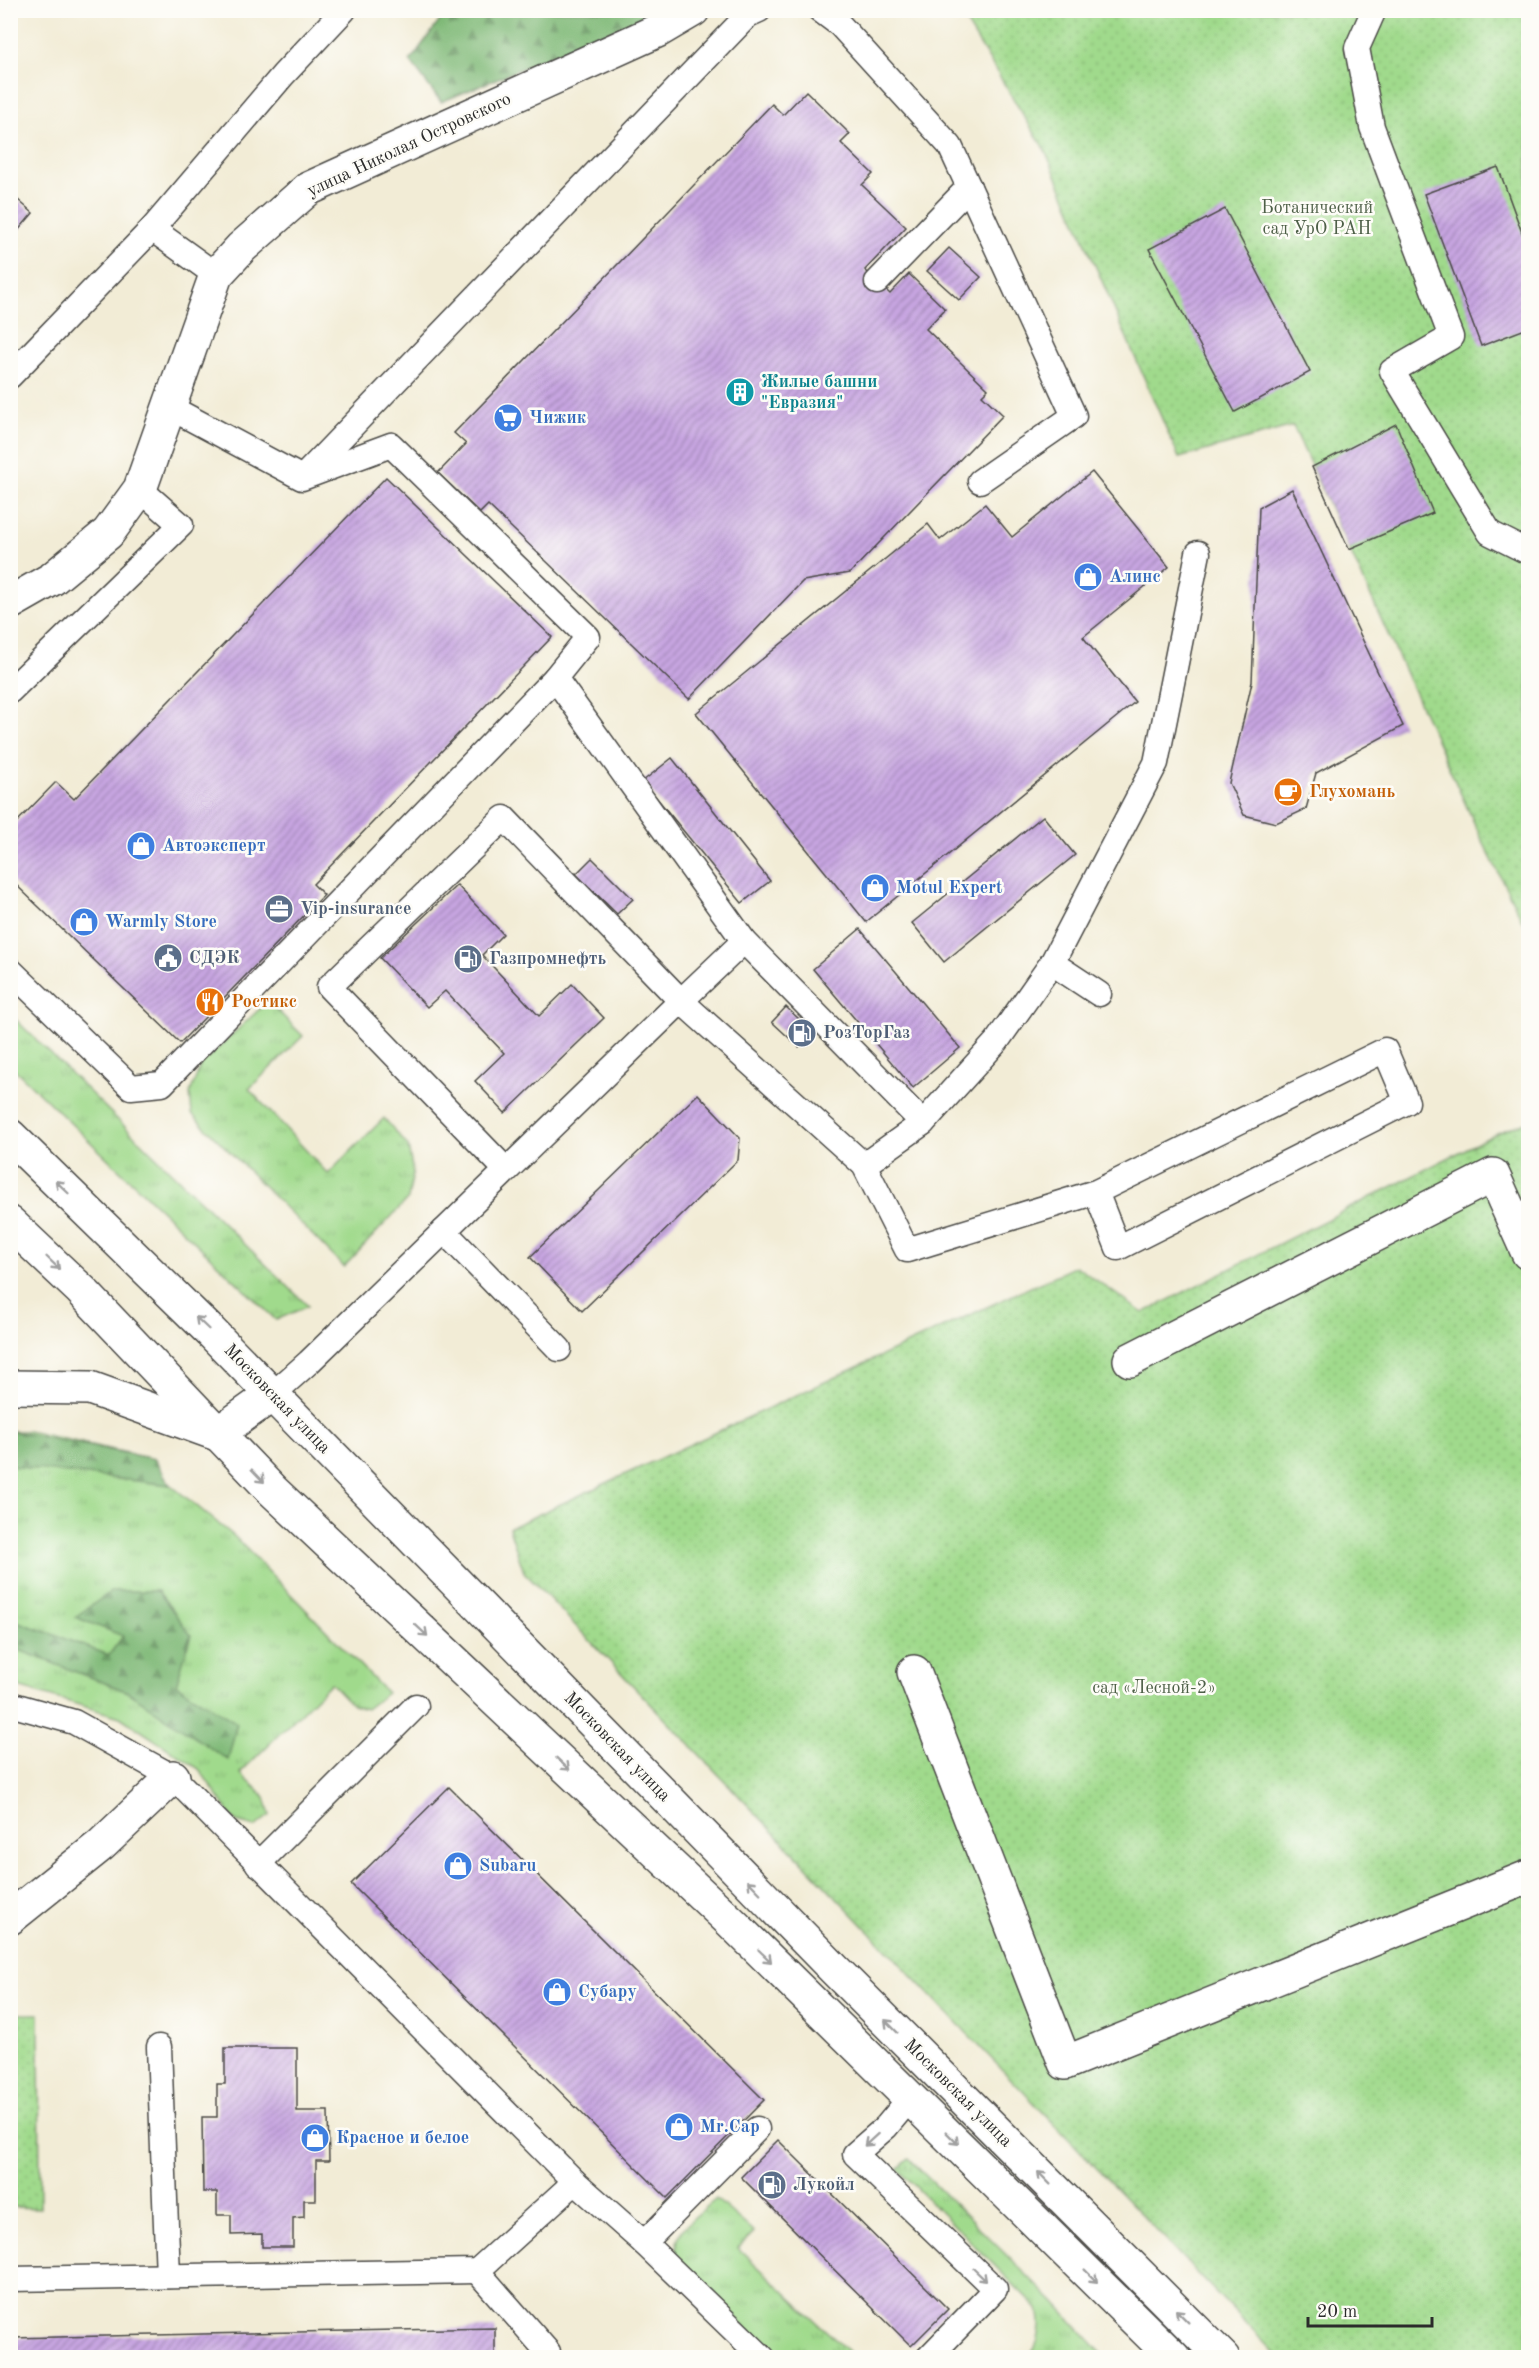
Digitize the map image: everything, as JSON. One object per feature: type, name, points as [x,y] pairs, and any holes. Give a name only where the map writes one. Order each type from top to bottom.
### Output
[{"type":"main road","name":"улица Николая Островского","points":[[10,603],[52,579],[108,533],[140,489],[171,408],[216,274],[241,248],[308,189],[659,30],[693,10]]},
{"type":"main road","name":"Московская улица","points":[[10,1136],[273,1394],[827,1961],[1223,2358]]},
{"type":"main road","points":[[1130,1360],[1493,1175],[1528,1252]]},
{"type":"main road","name":"Московская улица","points":[[10,1222],[81,1290],[272,1490],[731,1922],[1174,2358]]},
{"type":"main road","points":[[10,1387],[90,1388],[217,1434],[273,1394]]},
{"type":"main road","points":[[914,1672],[1065,2063],[1528,1877]]},
{"type":"main road","points":[[10,1918],[101,1845],[173,1777]]},
{"type":"lane","points":[[10,376],[152,229],[283,75],[344,10]]},
{"type":"lane","points":[[302,478],[748,15],[759,10]]},
{"type":"lane","points":[[820,10],[840,25],[950,146],[1074,416],[980,481]]},
{"type":"lane","points":[[1374,10],[1356,48],[1372,127],[1451,337],[1392,371],[1490,533],[1528,552]]},
{"type":"lane","points":[[877,282],[969,187]]},
{"type":"lane","points":[[152,229],[216,274]]},
{"type":"lane","points":[[10,970],[131,1087],[162,1084],[555,678],[588,637],[391,445],[302,478],[171,408]]},
{"type":"lane","points":[[10,691],[181,525],[140,489]]},
{"type":"lane","points":[[864,1165],[923,1123],[997,1041],[1052,963],[1156,763],[1198,553]]},
{"type":"lane","points":[[555,678],[744,942],[923,1123]]},
{"type":"lane","points":[[506,1170],[329,987],[504,818],[681,1001],[864,1165],[907,1250],[1096,1192],[1385,1050],[1407,1102],[1118,1248],[1096,1192]]},
{"type":"lane","points":[[273,1394],[744,942]]},
{"type":"lane","points":[[1052,963],[1099,994]]},
{"type":"lane","points":[[444,1231],[559,1349]]},
{"type":"lane","points":[[10,1704],[74,1722],[173,1777],[575,2182],[644,2243],[763,2358]]},
{"type":"lane","points":[[258,1864],[416,1706]]},
{"type":"lane","points":[[159,2047],[168,2276]]},
{"type":"lane","points":[[911,2097],[886,2127],[855,2154],[995,2289],[928,2358]]},
{"type":"lane","points":[[644,2243],[757,2129]]},
{"type":"lane","points":[[10,2279],[477,2271],[575,2182]]},
{"type":"lane","points":[[477,2271],[548,2352],[548,2358]]},
{"type":"green space","points":[[447,11],[647,11],[640,19],[441,102],[410,61]]},
{"type":"green space","name":"Ботанический сад УрО РАН","points":[[959,11],[1528,11],[1528,932],[1481,838],[1293,426],[1179,458],[1045,150]]},
{"type":"green space","points":[[268,1001],[303,1036],[249,1089],[328,1174],[384,1118],[408,1146],[413,1173],[408,1199],[344,1267],[192,1114],[190,1093],[201,1064]]},
{"type":"green space","points":[[11,1015],[308,1306],[276,1320],[11,1066]]},
{"type":"green space","name":"сад «Лесной-2»","points":[[1528,1121],[1528,2357],[1278,2357],[524,1572],[509,1528],[1076,1266],[1143,1313],[1497,1133]]},
{"type":"green space","points":[[10,1431],[28,1431],[132,1454],[234,1536],[387,1693],[366,1709],[352,1705],[331,1683],[240,1773],[265,1797],[270,1815],[255,1827],[236,1822],[199,1769],[120,1717],[11,1685]]},
{"type":"green space","points":[[11,1431],[155,1459],[170,1485],[11,1466]]},
{"type":"green space","points":[[112,1591],[158,1591],[191,1635],[176,1685],[237,1723],[228,1760],[128,1692],[11,1647],[11,1619],[109,1655],[123,1636],[75,1617]]},
{"type":"green space","points":[[11,2014],[39,2014],[40,2208],[11,2207]]},
{"type":"green space","points":[[909,2159],[1054,2302],[1105,2357],[1028,2357],[1039,2335],[1038,2309],[898,2169]]},
{"type":"green space","points":[[716,2199],[754,2232],[738,2248],[854,2357],[776,2357],[675,2263],[677,2241],[681,2233],[692,2219]]},
{"type":"building","name":"Жилые башни \"Евразия\"","points":[[806,91],[850,134],[841,143],[873,174],[862,185],[906,227],[865,270],[890,294],[909,274],[945,309],[926,329],[988,389],[982,395],[1003,415],[850,573],[803,581],[689,699],[488,505],[480,513],[438,473],[466,444],[454,433],[772,104],[783,115]]},
{"type":"building","points":[[1498,167],[1528,249],[1528,328],[1481,346],[1424,194]]},
{"type":"building","points":[[10,193],[33,213],[10,240]]},
{"type":"building","points":[[1225,209],[1310,372],[1235,412],[1149,249]]},
{"type":"building","points":[[949,248],[981,277],[959,300],[927,271]]},
{"type":"building","points":[[1396,424],[1433,513],[1349,549],[1312,467]]},
{"type":"building","points":[[1092,472],[1169,567],[1083,637],[1135,702],[866,922],[696,713],[928,524],[940,540],[985,504],[1012,537]]},
{"type":"building","points":[[386,477],[552,637],[313,884],[324,895],[180,1043],[10,879],[10,829],[56,782],[74,799]]},
{"type":"building","points":[[1292,489],[1403,726],[1316,773],[1306,809],[1276,823],[1244,815],[1229,783],[1252,682],[1259,507]]},
{"type":"building","points":[[672,758],[770,881],[742,903],[643,781]]},
{"type":"building","points":[[1043,816],[1075,855],[944,962],[912,923]]},
{"type":"building","points":[[592,858],[633,899],[617,914],[576,874]]},
{"type":"building","points":[[457,885],[503,934],[482,955],[539,1016],[572,984],[604,1018],[505,1113],[475,1081],[504,1053],[445,991],[427,1007],[380,958]]},
{"type":"building","points":[[860,929],[960,1048],[913,1088],[813,969]]},
{"type":"building","points":[[786,1007],[813,1032],[799,1047],[772,1022]]},
{"type":"building","points":[[698,1094],[740,1138],[738,1160],[582,1311],[530,1257]]},
{"type":"building","name":"Субару","points":[[449,1787],[764,2100],[667,2198],[351,1884]]},
{"type":"building","points":[[225,2048],[297,2048],[297,2111],[328,2111],[329,2161],[316,2161],[316,2200],[304,2200],[304,2217],[293,2218],[293,2247],[262,2247],[262,2234],[231,2235],[231,2215],[217,2215],[217,2192],[203,2192],[202,2117],[217,2117],[217,2084],[225,2084]]},
{"type":"building","points":[[778,2140],[948,2309],[911,2346],[741,2177]]},
{"type":"building","points":[[495,2328],[495,2358],[10,2358],[10,2338]]},
{"type":"place","name":"Жилые башни \"Евразия\"","points":[[740,392]]},
{"type":"place","name":"Чижик","points":[[508,418]]},
{"type":"place","name":"Алинс","points":[[1088,577]]},
{"type":"place","name":"Глухомань","points":[[1288,792]]},
{"type":"place","name":"Автоэксперт","points":[[141,846]]},
{"type":"place","name":"Motul Expert","points":[[875,888]]},
{"type":"place","name":"Vip-insurance","points":[[279,909]]},
{"type":"place","name":"Warmly Store","points":[[84,922]]},
{"type":"place","name":"СДЭК","points":[[168,958]]},
{"type":"place","name":"Газпромнефть","points":[[468,959]]},
{"type":"place","name":"Ростикс","points":[[210,1002]]},
{"type":"place","name":"РозТорГаз","points":[[802,1033]]},
{"type":"place","name":"Subaru","points":[[458,1866]]},
{"type":"place","name":"Субару","points":[[557,1992]]},
{"type":"place","name":"Mr.Cap","points":[[679,2127]]},
{"type":"place","name":"Красное и белое","points":[[315,2138]]},
{"type":"place","name":"Лукойл","points":[[772,2185]]}]
